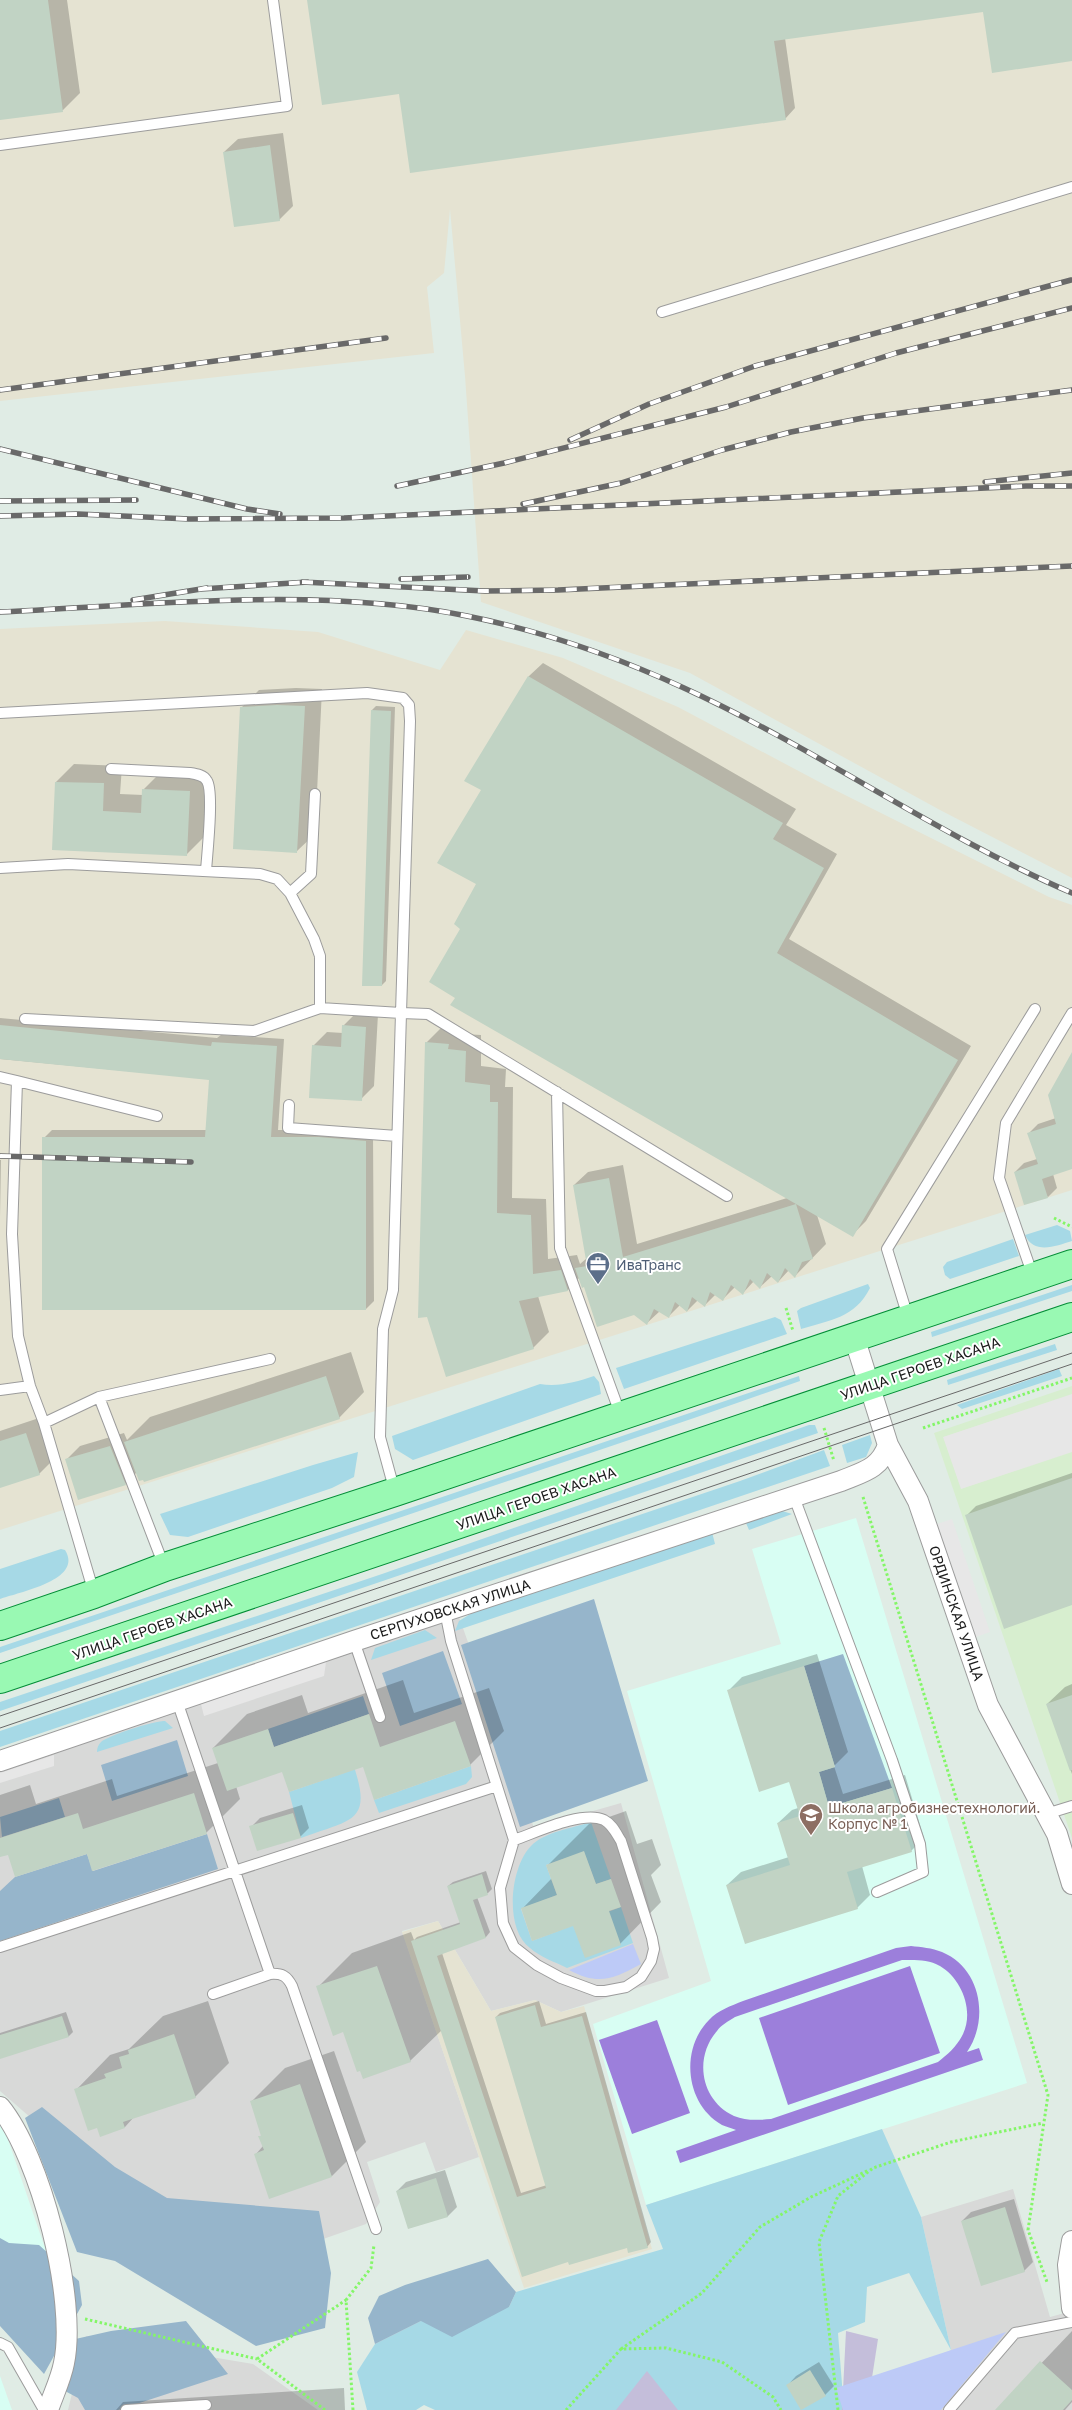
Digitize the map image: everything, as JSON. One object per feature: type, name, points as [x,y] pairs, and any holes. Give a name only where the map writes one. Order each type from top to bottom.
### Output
[{"type":"main road","points":[[0,1626],[94,1594],[165,1567],[621,1417],[1072,1264]]},
{"type":"main road","name":"УЛИЦА ГЕРОЕВ ХАСАНА","points":[[0,1680],[1072,1316]]},
{"type":"street","name":"ОРДИНСКАЯ УЛИЦА","points":[[854,1337],[888,1445],[918,1501],[988,1705],[1056,1834],[1072,1884]]},
{"type":"street","name":"СЕРПУХОВСКАЯ УЛИЦА","points":[[0,1761],[354,1641],[794,1497],[870,1469],[884,1458],[888,1445]]},
{"type":"street","points":[[0,2107],[12,2122],[29,2157],[57,2247],[68,2315],[64,2364],[48,2410]]},
{"type":"street","points":[[1072,2241],[1068,2265],[1072,2308]]},
{"type":"lane","points":[[0,145],[287,106],[273,0]]},
{"type":"lane","points":[[662,312],[1072,188]]},
{"type":"lane","points":[[0,713],[367,693],[403,698],[409,705],[393,1290],[383,1329],[380,1437],[395,1492]]},
{"type":"lane","points":[[111,769],[190,773],[201,775],[208,782],[210,798],[206,871]]},
{"type":"lane","points":[[290,893],[311,874],[315,794]]},
{"type":"lane","points":[[0,868],[68,864],[260,874],[277,879],[290,893],[320,956],[320,1008]]},
{"type":"lane","points":[[25,1019],[254,1031],[320,1008],[428,1014],[727,1196]]},
{"type":"lane","points":[[909,1319],[887,1249],[1035,1008]]},
{"type":"lane","points":[[1033,1277],[999,1178],[1006,1123],[1072,1013]]},
{"type":"lane","points":[[0,1077],[157,1116]]},
{"type":"lane","points":[[17,1081],[12,1234],[18,1336],[30,1386],[44,1423],[94,1594]]},
{"type":"lane","points":[[557,1092],[560,1248],[621,1417]]},
{"type":"lane","points":[[289,1105],[288,1128],[397,1136]]},
{"type":"lane","points":[[0,1234],[12,1234]]},
{"type":"lane","points":[[44,1423],[99,1397],[270,1359]]},
{"type":"lane","points":[[0,1390],[30,1386]]},
{"type":"lane","points":[[99,1397],[165,1567]]},
{"type":"lane","points":[[794,1497],[892,1760],[920,1844],[923,1872],[877,1892]]},
{"type":"lane","points":[[445,1611],[451,1641],[514,1840],[500,1888],[503,1923],[514,1947],[524,1956],[553,1974],[596,1991],[605,1992],[626,1986],[642,1977],[651,1961],[652,1938],[621,1841],[606,1820],[588,1817],[514,1840]]},
{"type":"lane","points":[[354,1641],[380,1717]]},
{"type":"lane","points":[[177,1701],[270,1974]]},
{"type":"lane","points":[[0,1947],[497,1786]]},
{"type":"lane","points":[[1046,1814],[1072,1806]]},
{"type":"lane","points":[[213,1994],[270,1974],[279,1973],[287,1977],[292,1986],[376,2229]]},
{"type":"lane","points":[[950,2410],[1015,2333],[1072,2322]]},
{"type":"lane","points":[[0,2343],[8,2347],[44,2410]]},
{"type":"lane","points":[[126,2410],[206,2405]]},
{"type":"path","points":[[1054,1218],[1072,1227]]},
{"type":"path","points":[[786,1308],[793,1331]]},
{"type":"path","points":[[923,1428],[1072,1378]]},
{"type":"path","points":[[864,1497],[1048,2095],[1028,2230],[1047,2283]]},
{"type":"path","points":[[566,2410],[621,2349],[702,2293],[760,2227],[810,2197],[873,2168],[950,2142],[1044,2123]]},
{"type":"path","points":[[838,2410],[818,2242],[838,2196],[873,2168]]},
{"type":"path","points":[[258,2359],[346,2300],[371,2268],[376,2229]]},
{"type":"path","points":[[346,2300],[352,2410]]},
{"type":"path","points":[[68,2315],[258,2359],[325,2410]]},
{"type":"path","points":[[621,2349],[666,2348],[722,2362],[773,2397],[781,2410]]},
{"type":"shaded area","points":[[0,0],[1072,0],[1072,878],[940,810],[690,673],[481,602],[465,376],[450,209],[444,273],[427,287],[434,353],[0,401]]},
{"type":"shaded area","points":[[165,621],[318,632],[440,670],[466,630],[563,658],[678,707],[825,785],[1049,897],[1072,905],[1072,1190],[0,1530],[0,629]]},
{"type":"shaded area","points":[[1057,1225],[1070,1231],[1072,1241],[1052,1247],[1040,1247],[1029,1241],[1025,1235]]},
{"type":"shaded area","points":[[1013,1239],[1019,1256],[950,1279],[945,1275],[943,1267],[947,1262]]},
{"type":"shaded area","points":[[868,1284],[870,1288],[864,1298],[849,1312],[832,1320],[801,1329],[797,1311],[801,1308]]},
{"type":"shaded area","points":[[1072,1285],[1072,1291],[932,1337],[931,1332]]},
{"type":"shaded area","points":[[775,1317],[781,1320],[787,1334],[624,1389],[616,1368]]},
{"type":"shaded area","points":[[1055,1344],[1057,1350],[948,1385],[947,1380]]},
{"type":"shaded area","points":[[1059,1369],[1062,1376],[962,1409],[957,1405]]},
{"type":"shaded area","points":[[594,1376],[599,1382],[601,1394],[413,1460],[395,1449],[392,1436],[540,1384],[561,1384]]},
{"type":"shaded area","points":[[799,1376],[800,1381],[697,1417],[0,1653],[0,1647]]},
{"type":"shaded area","points":[[1072,1386],[1072,1838],[934,1433]]},
{"type":"shaded area","points":[[1072,1394],[1072,1452],[961,1489],[943,1437]]},
{"type":"shaded area","points":[[809,1425],[815,1425],[818,1433],[0,1711],[0,1702],[382,1574]]},
{"type":"shaded area","points":[[870,1435],[872,1443],[866,1457],[847,1463],[842,1445]]},
{"type":"shaded area","points":[[824,1450],[830,1466],[0,1747],[0,1731],[740,1481]]},
{"type":"shaded area","points":[[358,1452],[354,1477],[332,1488],[188,1537],[170,1535],[160,1514],[313,1465]]},
{"type":"shaded area","points":[[779,1510],[792,1514],[749,1530],[746,1523],[749,1519]]},
{"type":"shaded area","name":"Школа агробизнестехнологий. Корпус № 1","points":[[856,1518],[1027,2083],[646,2205],[593,2024],[711,1981],[627,1691],[781,1644],[752,1549]]},
{"type":"shaded area","points":[[952,1519],[990,1632],[976,1637],[937,1524]]},
{"type":"shaded area","points":[[712,1532],[715,1544],[455,1631],[459,1621],[472,1613]]},
{"type":"shaded area","points":[[61,1549],[65,1550],[68,1560],[66,1569],[58,1577],[34,1588],[0,1599],[0,1569]]},
{"type":"shaded area","points":[[594,1599],[648,1781],[520,1827],[461,1645]]},
{"type":"shaded area","points":[[453,1600],[534,1828],[621,1803],[669,1978],[561,2012],[535,2000],[491,2011],[438,1921],[402,1931],[479,2157],[436,2172],[425,2142],[367,2162],[380,2202],[366,2224],[306,2245],[144,2200],[38,2124],[0,2091],[0,1755]]},
{"type":"shaded area","points":[[425,1630],[437,1638],[371,1660],[375,1648]]},
{"type":"shaded area","points":[[443,1651],[462,1704],[400,1726],[382,1673]]},
{"type":"shaded area","points":[[843,1654],[892,1788],[829,1807],[819,1772],[835,1767],[804,1666]]},
{"type":"shaded area","points":[[326,1662],[324,1676],[204,1716],[201,1704]]},
{"type":"shaded area","points":[[363,1696],[369,1714],[274,1747],[268,1729]]},
{"type":"shaded area","points":[[165,1721],[173,1728],[97,1752],[101,1742],[105,1739],[142,1726]]},
{"type":"shaded area","points":[[177,1740],[188,1776],[112,1801],[101,1765]]},
{"type":"shaded area","points":[[54,1755],[54,1766],[0,1783],[0,1773]]},
{"type":"shaded area","points":[[352,1761],[361,1797],[359,1808],[354,1816],[334,1827],[301,1838],[289,1792],[344,1773]]},
{"type":"shaded area","points":[[471,1766],[472,1777],[466,1784],[379,1813],[374,1800]]},
{"type":"shaded area","points":[[59,1798],[65,1817],[2,1837],[0,1817]]},
{"type":"shaded area","points":[[591,1822],[611,1879],[596,1884],[584,1852],[546,1865],[557,1895],[521,1909],[532,1941],[621,1907],[633,1943],[567,1968],[538,1954],[522,1939],[516,1927],[513,1913],[515,1882],[518,1868],[524,1856],[537,1841],[559,1831]]},
{"type":"shaded area","points":[[207,1834],[218,1869],[0,1941],[0,1891],[15,1877],[87,1854],[93,1871]]},
{"type":"shaded area","points":[[438,1921],[491,2011],[535,2000],[561,2012],[584,2006],[652,2249],[524,2288],[402,1932]]},
{"type":"shaded area","points":[[633,1944],[641,1964],[622,1974],[606,1979],[598,1979],[589,1978],[569,1970]]},
{"type":"shaded area","points":[[911,1946],[942,1952],[966,1970],[978,1996],[979,2011],[974,2039],[967,2052],[979,2048],[983,2060],[680,2163],[676,2151],[736,2130],[722,2125],[710,2116],[700,2104],[694,2090],[691,2076],[691,2060],[694,2046],[700,2032],[709,2020],[721,2011],[743,2001],[896,1948]],"holes":[[[902,1960],[926,1961],[940,1966],[955,1979],[964,1997],[967,2007],[966,2027],[957,2044],[938,2062],[771,2119],[752,2120],[739,2118],[723,2109],[714,2100],[704,2077],[703,2065],[710,2041],[725,2023],[735,2017]]]},
{"type":"shaded area","points":[[910,1966],[940,2053],[788,2105],[759,2018]]},
{"type":"shaded area","points":[[657,2020],[690,2113],[632,2134],[599,2040]]},
{"type":"shaded area","points":[[42,2107],[115,2167],[167,2198],[319,2211],[331,2273],[325,2328],[256,2346],[115,2261],[77,2252],[25,2118]]},
{"type":"shaded area","points":[[0,2116],[50,2263],[0,2270]]},
{"type":"shaded area","points":[[882,2129],[921,2217],[951,2350],[909,2273],[867,2287],[865,2322],[838,2333],[844,2410],[435,2410],[424,2405],[416,2410],[367,2410],[357,2372],[375,2344],[421,2321],[509,2307],[516,2292],[663,2249],[646,2205]]},
{"type":"shaded area","points":[[1013,2189],[1050,2317],[1072,2311],[1072,2410],[843,2410],[951,2350],[921,2217]]},
{"type":"shaded area","points":[[0,2238],[9,2243],[39,2245],[79,2281],[82,2305],[44,2374],[0,2326]]},
{"type":"shaded area","points":[[488,2259],[516,2292],[509,2307],[452,2337],[421,2321],[375,2344],[368,2318],[379,2296],[405,2285]]},
{"type":"shaded area","points":[[186,2321],[228,2374],[118,2410],[85,2410],[78,2398],[65,2391],[71,2340],[111,2331]]},
{"type":"shaded area","points":[[846,2331],[878,2339],[867,2410],[842,2410]]},
{"type":"shaded area","points":[[1006,2332],[941,2410],[843,2410],[836,2388]]},
{"type":"shaded area","points":[[86,2336],[253,2364],[318,2410],[68,2410]]},
{"type":"shaded area","points":[[647,2371],[678,2410],[616,2410]]},
{"type":"shaded area","points":[[0,2376],[12,2410],[0,2410]]},
{"type":"building","points":[[0,0],[48,0],[63,112],[0,120]]},
{"type":"building","points":[[307,0],[1072,0],[1072,61],[992,73],[983,12],[774,41],[786,120],[410,173],[399,94],[322,105]]},
{"type":"building","points":[[270,145],[280,221],[234,227],[223,152]]},
{"type":"building","points":[[528,676],[783,823],[773,839],[824,868],[777,953],[958,1060],[853,1237],[450,1005],[455,998],[429,982],[460,929],[454,924],[476,884],[437,863],[481,790],[464,781]]},
{"type":"building","points":[[305,706],[297,853],[233,849],[240,707]]},
{"type":"building","points":[[371,710],[391,711],[382,986],[362,986]]},
{"type":"building","points":[[55,782],[104,783],[103,811],[141,813],[142,789],[190,791],[187,856],[52,850]]},
{"type":"building","points":[[0,1025],[211,1046],[212,1042],[277,1046],[271,1137],[319,1137],[366,1141],[366,1310],[42,1310],[42,1137],[205,1137],[209,1080],[0,1059]]},
{"type":"building","points":[[342,1025],[366,1027],[362,1101],[309,1098],[312,1045],[341,1047]]},
{"type":"building","points":[[425,1042],[449,1044],[448,1049],[466,1051],[465,1082],[490,1085],[490,1102],[498,1102],[497,1213],[531,1215],[533,1274],[561,1270],[568,1291],[519,1301],[534,1349],[446,1377],[427,1317],[418,1318]]},
{"type":"building","points":[[1072,1052],[1072,1169],[1042,1179],[1048,1198],[1024,1205],[1014,1172],[1038,1164],[1027,1133],[1056,1124],[1048,1095]]},
{"type":"building","points":[[609,1178],[623,1257],[796,1204],[813,1259],[802,1262],[795,1278],[785,1268],[778,1283],[767,1273],[760,1289],[750,1279],[743,1295],[731,1285],[723,1301],[710,1292],[705,1307],[692,1297],[687,1312],[675,1302],[669,1318],[654,1309],[647,1325],[634,1315],[597,1327],[584,1287],[582,1288],[575,1268],[587,1266],[573,1185]]},
{"type":"building","points":[[326,1376],[340,1419],[144,1482],[143,1480],[139,1481],[124,1442]]},
{"type":"building","points":[[26,1433],[40,1475],[0,1488],[0,1441]]},
{"type":"building","points":[[110,1446],[126,1485],[78,1500],[65,1459]]},
{"type":"building","points":[[1072,1478],[1072,1605],[1004,1629],[965,1515]]},
{"type":"building","points":[[804,1666],[835,1767],[819,1772],[829,1807],[892,1788],[912,1852],[847,1872],[858,1909],[745,1944],[726,1885],[790,1865],[777,1823],[800,1816],[789,1782],[759,1792],[727,1690]]},
{"type":"building","points":[[1072,1695],[1072,1770],[1070,1771],[1046,1704]]},
{"type":"building","points":[[369,1714],[380,1747],[455,1721],[471,1766],[374,1800],[363,1767],[289,1792],[282,1772],[227,1791],[212,1748],[268,1729],[274,1747]]},
{"type":"building","points":[[194,1793],[207,1834],[92,1871],[87,1854],[15,1877],[8,1855],[0,1857],[0,1838],[78,1813],[83,1829]]},
{"type":"building","points":[[293,1813],[301,1838],[257,1851],[249,1826]]},
{"type":"building","points":[[584,1851],[596,1884],[611,1879],[621,1907],[609,1911],[621,1945],[585,1958],[573,1926],[532,1941],[521,1908],[557,1895],[546,1865]]},
{"type":"building","points":[[482,1874],[488,1895],[473,1900],[486,1938],[437,1956],[517,2197],[546,2188],[495,2017],[535,2005],[541,2027],[582,2016],[648,2248],[628,2253],[627,2248],[569,2265],[568,2262],[522,2277],[411,1941],[460,1924],[447,1886]]},
{"type":"building","points":[[377,1966],[411,2062],[363,2079],[360,2071],[357,2072],[343,2032],[333,2036],[316,1986]]},
{"type":"building","points":[[62,2016],[69,2037],[0,2059],[0,2035]]},
{"type":"building","points":[[174,2034],[196,2098],[123,2122],[125,2128],[100,2137],[97,2128],[88,2131],[74,2089],[106,2078],[104,2074],[122,2068],[119,2057],[129,2054],[128,2050]]},
{"type":"building","points":[[300,2084],[332,2177],[269,2199],[254,2154],[264,2150],[258,2136],[261,2136],[250,2101]]},
{"type":"building","points":[[436,2178],[448,2217],[408,2229],[396,2191]]},
{"type":"building","points":[[1005,2207],[1025,2272],[981,2286],[961,2221]]},
{"type":"building","points":[[1040,2361],[1072,2390],[1072,2400],[1063,2410],[995,2410]]},
{"type":"building","points":[[810,2370],[826,2396],[801,2410],[786,2385]]},
{"type":"tram line","points":[[0,1716],[1072,1353]]},
{"type":"tram line","points":[[0,1728],[1072,1364]]},
{"type":"railway","points":[[570,440],[649,404],[755,366],[1071,280]]},
{"type":"railway","points":[[397,486],[504,463],[726,407],[896,353],[1072,308]]},
{"type":"railway","points":[[0,390],[386,338]]},
{"type":"railway","points":[[523,504],[621,483],[722,450],[791,432],[863,418],[1072,390]]},
{"type":"railway","points":[[0,449],[247,509],[280,514]]},
{"type":"railway","points":[[985,482],[1072,473]]},
{"type":"railway","points":[[0,516],[78,514],[189,519],[344,518],[1026,486],[1072,486]]},
{"type":"railway","points":[[0,501],[136,500]]},
{"type":"railway","points":[[302,582],[485,591],[558,590],[1072,566]]},
{"type":"railway","points":[[401,579],[468,577]]},
{"type":"railway","points":[[201,589],[308,582]]},
{"type":"railway","points":[[133,600],[207,588]]},
{"type":"railway","points":[[0,612],[175,602],[294,600],[410,607],[467,616],[523,629],[605,655],[684,688],[782,738],[973,845],[1072,893]]},
{"type":"railway","points":[[0,1156],[191,1162]]},
{"type":"place","name":"ИваТранс","points":[[598,1285]]},
{"type":"place","name":"Школа агробизнестехнологий. Корпус № 1","points":[[811,1836]]}]
